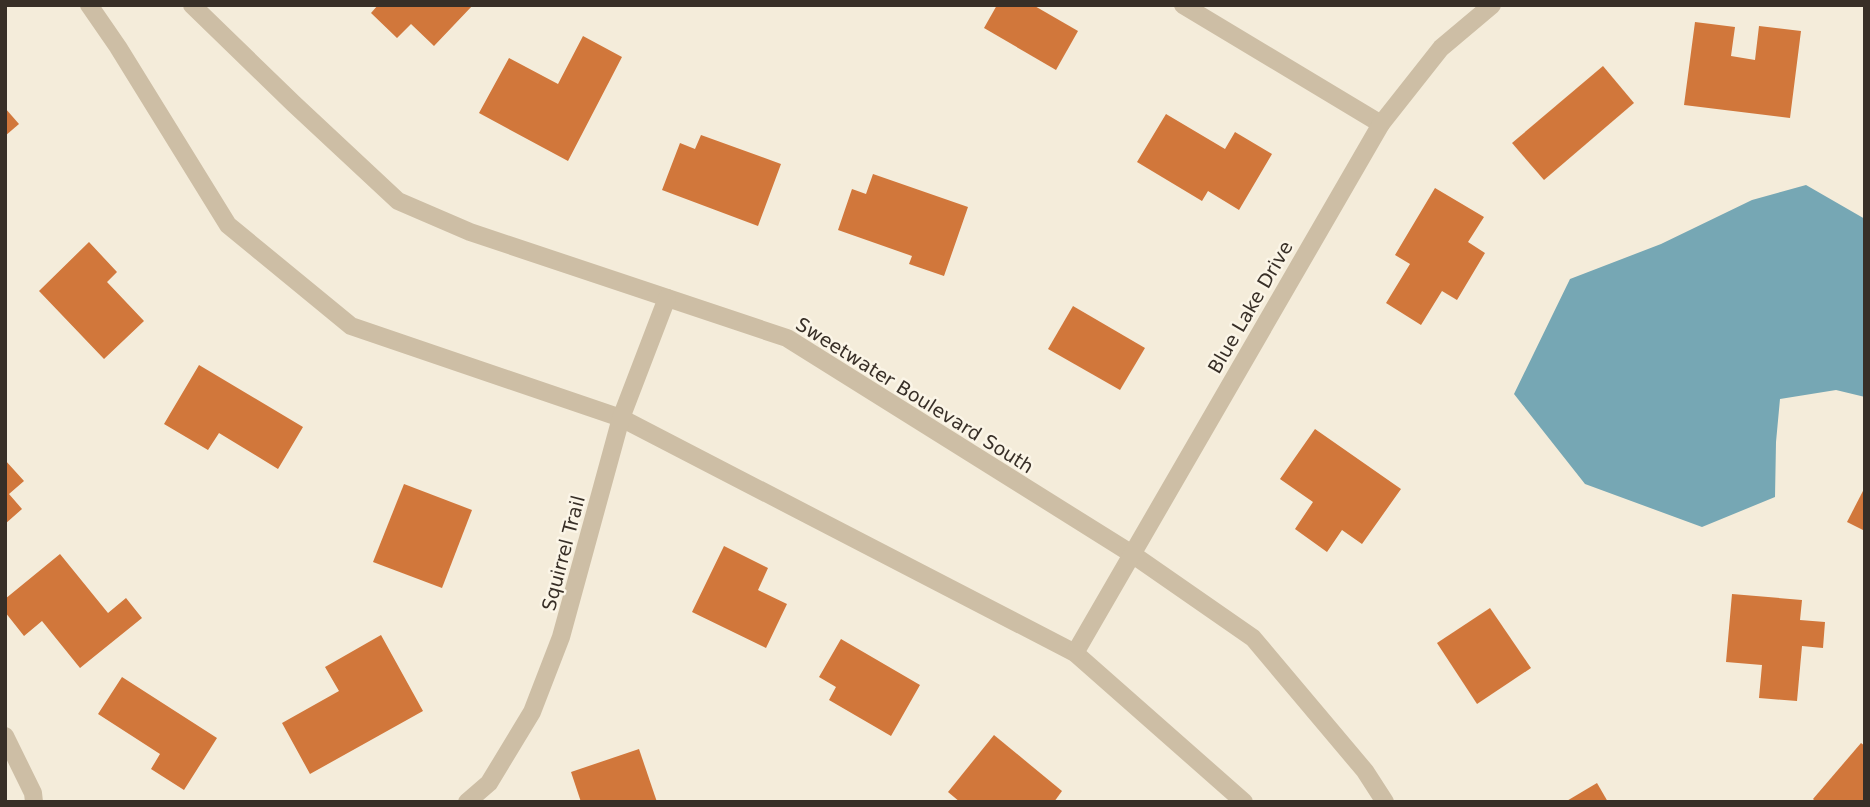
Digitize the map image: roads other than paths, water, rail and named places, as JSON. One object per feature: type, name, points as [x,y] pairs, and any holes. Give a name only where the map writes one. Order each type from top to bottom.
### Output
[{"type":"street","points":[[89,5],[228,225],[351,326],[621,418],[1075,653],[1244,802]]},
{"type":"street","name":"Sweetwater Boulevard South","points":[[192,5],[398,201],[470,232],[787,338],[1132,554],[1253,638],[1365,771],[1385,802]]},
{"type":"street","points":[[1183,5],[1381,124]]},
{"type":"street","name":"Blue Lake Drive","points":[[1075,653],[1381,124],[1441,48],[1492,5]]},
{"type":"street","name":"Squirrel Trail","points":[[467,802],[489,783],[532,712],[561,637],[621,418],[667,298]]},
{"type":"street","points":[[5,736],[33,793],[34,802]]},
{"type":"water","points":[[1806,185],[1865,219],[1865,397],[1836,390],[1780,399],[1775,497],[1702,527],[1585,484],[1514,394],[1570,279],[1661,244],[1752,200]]}]
